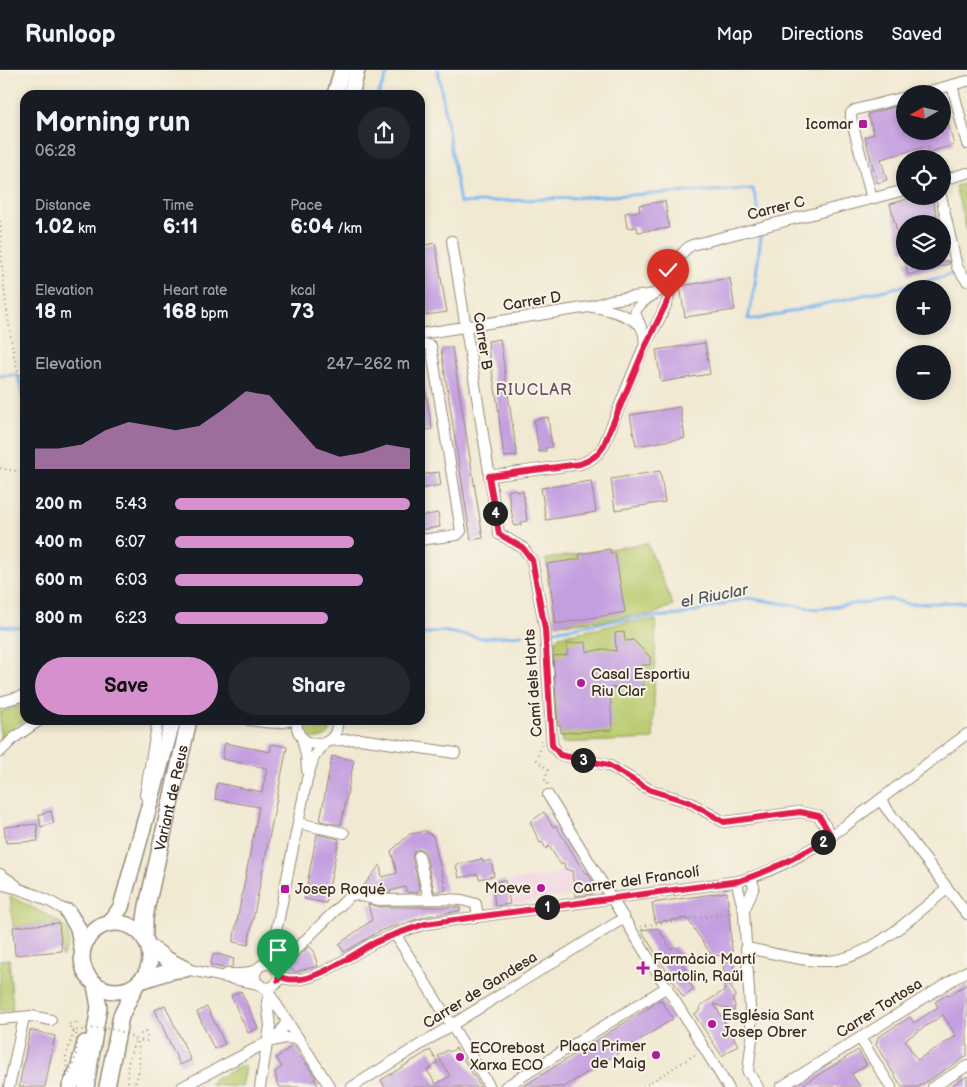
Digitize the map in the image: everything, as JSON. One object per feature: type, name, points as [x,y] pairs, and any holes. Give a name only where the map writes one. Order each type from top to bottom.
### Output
[{"type":"highway","points":[[336,90],[342,70]]},
{"type":"highway","points":[[352,90],[357,70]]},
{"type":"highway","name":"Variant de Reus","points":[[104,925],[121,907],[132,873],[143,817],[171,725]]},
{"type":"highway","name":"Variant de Reus","points":[[147,942],[145,919],[188,725]]},
{"type":"highway","points":[[68,912],[80,920],[104,925],[118,922],[133,927],[168,960],[185,969]]},
{"type":"highway","points":[[68,912],[78,928],[82,949],[82,963],[97,992],[99,1008],[86,1087]]},
{"type":"highway","points":[[82,949],[86,939],[104,925]]},
{"type":"highway","points":[[107,1087],[120,1016],[149,964],[147,942]]},
{"type":"highway","points":[[97,992],[125,990],[138,983],[171,971],[185,969]]},
{"type":"highway","points":[[70,1087],[78,1069],[97,992]]},
{"type":"street","points":[[967,81],[952,86],[967,144]]},
{"type":"street","points":[[872,199],[851,113],[855,110],[896,99]]},
{"type":"street","points":[[951,177],[967,173]]},
{"type":"street","name":"Carrer C","points":[[489,476],[580,464],[597,455],[603,447],[645,347],[668,300],[672,277],[686,248],[896,192]]},
{"type":"street","points":[[942,205],[957,267],[967,281]]},
{"type":"street","name":"Carrer B","points":[[452,241],[489,476]]},
{"type":"street","name":"Carrer C","points":[[645,347],[644,334],[635,313],[642,303],[655,294],[672,277]]},
{"type":"street","name":"Carrer D","points":[[425,333],[589,307],[611,300],[655,294]]},
{"type":"street","name":"Carrer D","points":[[589,307],[604,308],[625,315],[640,324]]},
{"type":"street","points":[[640,324],[652,320],[661,314]]},
{"type":"street","points":[[425,344],[431,346],[461,531],[457,535],[425,539]]},
{"type":"street","name":"Camí dels Horts","points":[[489,476],[499,534],[523,548],[532,560],[545,629],[552,745],[560,755],[608,765],[650,790],[689,802],[724,822],[800,812],[819,816],[832,837]]},
{"type":"street","points":[[0,702],[20,696]]},
{"type":"street","points":[[0,752],[14,738],[33,725]]},
{"type":"street","points":[[143,817],[157,725]]},
{"type":"street","points":[[275,725],[309,743],[317,745],[326,742],[360,739],[455,754]]},
{"type":"street","points":[[297,725],[306,755],[307,779]]},
{"type":"street","points":[[280,1008],[277,973],[272,947],[307,779],[314,757],[326,742],[333,737],[336,725]]},
{"type":"street","points":[[339,725],[344,732],[360,739]]},
{"type":"street","name":"Carrer del Francolí","points":[[259,968],[265,964],[286,980],[301,980],[327,970],[394,934],[425,924],[739,881],[792,860],[832,837],[967,734]]},
{"type":"street","points":[[548,795],[728,1087]]},
{"type":"street","points":[[880,800],[967,914]]},
{"type":"street","points":[[298,823],[344,833]]},
{"type":"street","points":[[419,856],[429,899]]},
{"type":"street","points":[[0,874],[21,888],[68,912]]},
{"type":"street","points":[[744,912],[754,887],[751,877]]},
{"type":"street","points":[[739,881],[738,888],[744,912],[752,1038],[748,1072],[758,1087]]},
{"type":"street","points":[[0,884],[21,888]]},
{"type":"street","points":[[746,948],[826,962],[842,960],[859,954],[877,944],[947,889]]},
{"type":"street","points":[[185,969],[265,988],[269,987],[277,973],[352,894],[380,900],[462,900],[476,904],[478,917]]},
{"type":"street","name":"Carrer de Gandesa","points":[[352,1087],[624,918]]},
{"type":"street","points":[[394,934],[490,1087]]},
{"type":"street","points":[[272,947],[259,968],[256,980],[265,988],[280,1008],[330,1087]]},
{"type":"street","points":[[216,975],[242,974],[259,968]]},
{"type":"street","name":"Carrer Tortosa","points":[[781,1087],[967,971]]},
{"type":"street","points":[[505,1087],[667,987]]},
{"type":"street","points":[[260,1087],[270,1026],[265,988]]},
{"type":"street","points":[[0,1019],[31,1016],[51,1020]]},
{"type":"street","points":[[10,1087],[24,1017]]},
{"type":"street","points":[[182,1087],[268,1042],[281,1032],[287,1020]]},
{"type":"street","points":[[268,1042],[286,1038],[299,1039]]},
{"type":"street","points":[[860,1038],[891,1087]]},
{"type":"street","points":[[933,1087],[967,1066]]},
{"type":"path","points":[[0,221],[6,305],[14,357],[20,378]]},
{"type":"path","points":[[0,468],[20,472]]},
{"type":"path","points":[[637,926],[732,913]]},
{"type":"path","points":[[74,1031],[68,1025],[77,1021],[78,1026]]},
{"type":"path","points":[[74,1031],[90,1028],[109,1028],[136,1040],[138,1042],[140,1058],[138,1072],[132,1087]]},
{"type":"path","points":[[74,1031],[66,1056],[67,1078],[75,1061],[77,1051],[76,1034]]},
{"type":"path","points":[[129,1087],[128,1059],[136,1040]]},
{"type":"path","points":[[643,1087],[698,1053]]},
{"type":"shaded area","name":"Moeve","points":[[560,871],[570,873],[573,895],[514,903],[509,881],[552,875]]},
{"type":"green space","points":[[967,183],[967,231],[955,186]]},
{"type":"green space","points":[[647,543],[673,605],[652,615],[556,624],[546,559]]},
{"type":"green space","points":[[656,620],[653,739],[562,743],[560,726],[554,726],[551,656],[555,655],[555,640],[559,636],[626,622]]},
{"type":"green space","points":[[20,706],[20,723],[0,740],[0,712]]},
{"type":"green space","points":[[302,725],[332,725],[327,736],[320,738],[310,738],[302,728]]},
{"type":"green space","points":[[10,896],[60,922],[64,926],[69,939],[62,957],[59,923],[13,927]]},
{"type":"green space","points":[[9,959],[13,1010],[0,1011],[0,960]]},
{"type":"green space","points":[[244,1065],[246,1067],[242,1087],[211,1085],[212,1081]]},
{"type":"building","points":[[896,106],[896,140],[951,140],[951,134],[954,145],[936,150],[929,150],[928,146],[914,150],[896,150],[896,155],[881,159],[887,180],[877,183],[865,137],[874,134],[868,114]]},
{"type":"building","points":[[665,201],[669,228],[638,232],[637,227],[627,228],[625,213],[640,211],[639,205]]},
{"type":"building","points":[[896,202],[896,205],[934,205],[937,215],[896,215],[896,228],[890,204]]},
{"type":"building","points":[[435,243],[447,312],[425,315],[425,245]]},
{"type":"building","points":[[907,270],[927,270],[908,275]]},
{"type":"building","points":[[730,278],[735,310],[685,317],[680,286]]},
{"type":"building","points":[[500,339],[517,456],[505,457],[503,451],[488,348],[488,341]]},
{"type":"building","points":[[705,343],[710,374],[661,382],[656,350]]},
{"type":"building","points":[[452,347],[483,538],[471,540],[441,349]]},
{"type":"building","points":[[425,387],[432,429],[425,430]]},
{"type":"building","points":[[680,407],[685,438],[636,446],[630,415]]},
{"type":"building","points":[[548,417],[552,447],[545,448],[546,451],[539,452],[534,420]]},
{"type":"building","points":[[660,471],[665,502],[615,510],[611,479]]},
{"type":"building","points":[[439,472],[441,485],[425,488],[425,474]]},
{"type":"building","points":[[591,481],[596,512],[546,520],[541,488]]},
{"type":"building","points":[[515,489],[516,492],[523,491],[527,521],[521,522],[521,525],[514,526],[508,491]]},
{"type":"building","points":[[438,513],[440,527],[425,529],[425,515]]},
{"type":"building","points":[[610,549],[611,554],[615,553],[625,612],[556,624],[547,564],[580,559],[579,554]]},
{"type":"building","name":"Casal Esportiu Riu Clar","points":[[624,632],[625,641],[633,640],[650,657],[650,665],[642,665],[644,689],[634,689],[631,686],[610,688],[612,730],[561,733],[560,725],[558,725],[553,656],[567,655],[567,644],[586,642],[587,652],[604,649],[616,651],[615,633]]},
{"type":"building","points":[[225,743],[270,752],[272,744],[287,747],[248,945],[233,942],[259,807],[215,799],[217,783],[262,792],[267,768],[222,759]]},
{"type":"building","points":[[332,756],[354,760],[341,825],[320,821]]},
{"type":"building","points":[[51,811],[54,823],[41,827],[39,815]]},
{"type":"building","points":[[544,812],[553,827],[556,826],[585,873],[587,872],[596,887],[592,894],[575,896],[572,871],[565,869],[564,863],[561,865],[549,846],[546,849],[542,842],[540,843],[530,822]]},
{"type":"building","points":[[37,824],[38,841],[6,843],[4,827]]},
{"type":"building","points":[[423,830],[433,836],[446,890],[434,892],[426,854],[418,849],[414,851],[412,857],[420,890],[417,893],[406,892],[405,887],[390,891],[391,893],[361,889],[380,865],[382,877],[397,873],[391,851],[410,834]]},
{"type":"building","points":[[317,834],[339,839],[326,903],[304,899]]},
{"type":"building","points":[[482,859],[483,862],[491,860],[494,876],[479,879],[478,874],[459,878],[456,865]]},
{"type":"building","points":[[505,880],[510,904],[495,906],[492,882]]},
{"type":"building","points":[[727,892],[735,983],[728,983],[736,995],[733,1000],[735,1005],[734,1011],[714,1004],[738,1045],[722,1056],[694,1014],[699,1011],[700,1006],[725,990],[723,955],[712,956],[687,918],[655,922],[652,903]]},
{"type":"building","points":[[368,904],[380,907],[460,907],[460,911],[428,916],[382,930],[344,952],[339,944],[372,920]]},
{"type":"building","points":[[59,923],[62,951],[15,955],[13,927]]},
{"type":"building","points":[[658,928],[671,949],[675,946],[683,955],[678,958],[687,972],[685,974],[694,990],[683,997],[641,930]]},
{"type":"building","points":[[309,946],[315,952],[318,966],[295,972],[290,968],[290,965]]},
{"type":"building","points":[[213,954],[234,959],[232,967],[223,968],[210,965]]},
{"type":"building","points":[[967,984],[967,1056],[918,1087],[902,1087],[876,1045],[878,1037],[910,1017],[914,1023],[938,1007],[935,1002],[947,994],[948,996]],"holes":[[[943,1015],[956,1036],[917,1060],[905,1040]]]},
{"type":"building","points":[[241,991],[258,1028],[248,1033],[231,996]]},
{"type":"building","points":[[661,1000],[673,1019],[564,1087],[522,1087]]},
{"type":"building","points":[[165,1005],[191,1060],[180,1065],[155,1010]]},
{"type":"building","points":[[207,1007],[225,1044],[214,1049],[197,1012]]},
{"type":"building","points":[[30,1030],[55,1036],[45,1087],[19,1087]]},
{"type":"building","points":[[293,1045],[316,1078],[314,1079],[319,1087],[280,1087],[277,1083],[275,1072],[282,1067],[276,1058]]},
{"type":"building","points":[[456,1048],[481,1087],[385,1087],[381,1080],[430,1050],[438,1063],[427,1070],[436,1084],[450,1076],[438,1056]]},
{"type":"building","points":[[858,1050],[867,1065],[852,1074],[860,1087],[799,1087]]},
{"type":"building","points":[[967,1076],[967,1087],[950,1087]]},
{"type":"waterway","points":[[380,90],[389,70]]},
{"type":"waterway","points":[[438,70],[460,203],[753,189],[759,212]]},
{"type":"waterway","points":[[761,236],[748,319],[759,319],[946,276],[955,272]]},
{"type":"waterway","points":[[0,376],[17,375],[20,385]]},
{"type":"waterway","name":"el Riuclar","points":[[553,631],[627,619],[680,615],[748,598],[817,609],[890,599],[909,604],[967,602]]},
{"type":"waterway","points":[[0,626],[20,628]]},
{"type":"waterway","points":[[425,634],[441,631],[483,638],[522,635]]},
{"type":"place","name":"Icomar","points":[[863,124]]},
{"type":"place","name":"Casal Esportiu Riu Clar","points":[[581,683]]},
{"type":"place","name":"Moeve","points":[[541,888]]},
{"type":"place","name":"Josep Roqué","points":[[285,889]]},
{"type":"place","name":"Farmàcia Martí Bartolin, Raül","points":[[643,968]]},
{"type":"place","name":"Església Sant Josep Obrer","points":[[712,1024]]},
{"type":"place","name":"Plaça Primer de Maig","points":[[656,1055]]},
{"type":"place","name":"ECOrebost Xarxa ECO","points":[[460,1057]]},
{"type":"district","name":"RIUCLAR","points":[[534,389]]},
{"type":"route","points":[[278,980],[279,976],[286,980],[301,980],[327,970],[394,934],[425,924],[739,881],[792,860],[832,837],[819,816],[800,812],[724,822],[689,802],[650,790],[608,765],[560,755],[552,745],[545,629],[532,560],[523,548],[499,534],[489,476],[580,464],[597,455],[603,447],[645,347],[668,300]]}]
